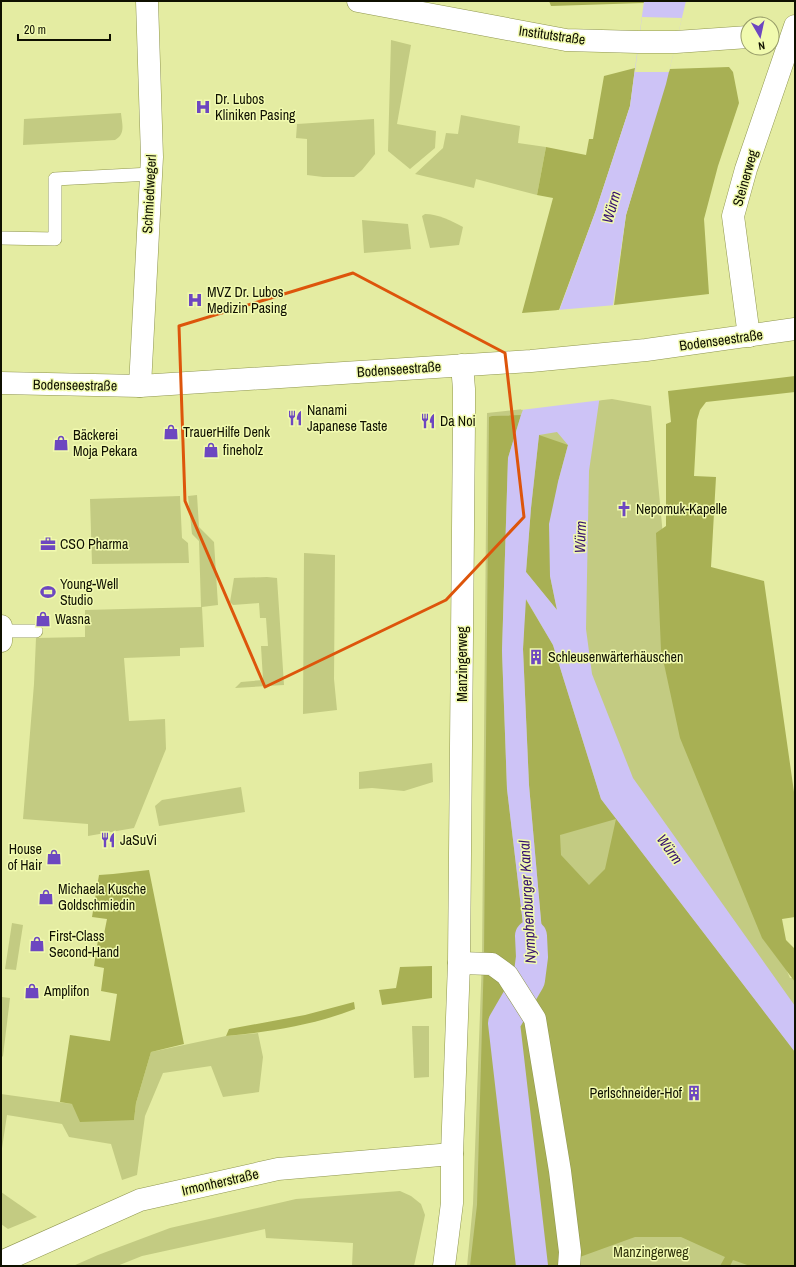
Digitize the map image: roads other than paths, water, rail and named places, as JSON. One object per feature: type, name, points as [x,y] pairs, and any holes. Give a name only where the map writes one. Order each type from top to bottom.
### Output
[{"type":"street","name":"Schmiedwegerl","points":[[140,386],[152,157],[147,1]]},
{"type":"street","name":"Institutstraße","points":[[358,1],[566,40],[676,42],[740,38]]},
{"type":"street","name":"Steinerweg","points":[[749,336],[733,216],[746,169],[789,32]]},
{"type":"street","name":"Bodenseestraße","points":[[1,383],[140,386],[531,361],[646,350],[795,329]]},
{"type":"street","name":"Manzingerweg","points":[[444,1266],[452,1203],[452,1154],[459,963],[464,397],[462,365]]},
{"type":"street","points":[[1,626],[1,641]]},
{"type":"street","points":[[459,963],[492,964],[507,975],[535,1020],[560,1171],[570,1252],[568,1266]]},
{"type":"street","name":"Irmonherstraße","points":[[1,1262],[140,1200],[278,1169],[452,1154]]},
{"type":"lane","points":[[1,238],[55,239],[55,179],[151,174]]},
{"type":"lane","points":[[1,631],[36,630]]},
{"type":"water","name":"Würm","points":[[644,1],[686,1],[666,84],[626,215],[589,471],[586,629],[592,674],[633,778],[795,1006],[795,1052],[601,799],[553,645],[526,599],[523,649],[529,785],[544,954],[542,970],[535,988],[522,972],[527,958],[507,789],[502,651],[508,458],[521,415],[596,210],[630,106]],"holes":[[[557,432],[568,445],[549,524],[550,576],[557,610],[526,572],[539,435]]]},
{"type":"waterway","name":"Nymphenburger Kanal","points":[[531,936],[532,957],[529,980],[504,1023],[532,1266]]},
{"type":"place","name":"Dr. Lubos Kliniken Pasing","points":[[203,107]]},
{"type":"place","name":"MVZ Dr. Lubos Medizin Pasing","points":[[195,300]]},
{"type":"place","name":"Nanami Japanese Taste","points":[[295,418]]},
{"type":"place","name":"Da Noi","points":[[428,421]]},
{"type":"place","name":"TrauerHilfe Denk","points":[[171,432]]},
{"type":"place","name":"Bäckerei Moja Pekara","points":[[61,443]]},
{"type":"place","name":"fineholz","points":[[211,450]]},
{"type":"place","name":"Nepomuk-Kapelle","points":[[624,509]]},
{"type":"place","name":"CSO Pharma","points":[[48,544]]},
{"type":"place","name":"Young-Well Studio","points":[[48,592]]},
{"type":"place","name":"Wasna","points":[[43,619]]},
{"type":"place","name":"Schleusenwärterhäuschen","points":[[536,657]]},
{"type":"place","name":"JaSuVi","points":[[108,840]]},
{"type":"place","name":"House of Hair","points":[[54,857]]},
{"type":"place","name":"Michaela Kusche Goldschmiedin","points":[[46,897]]},
{"type":"place","name":"First-Class Second-Hand","points":[[37,944]]},
{"type":"place","name":"Amplifon","points":[[32,991]]},
{"type":"place","name":"Perlschneider-Hof","points":[[694,1093]]}]
